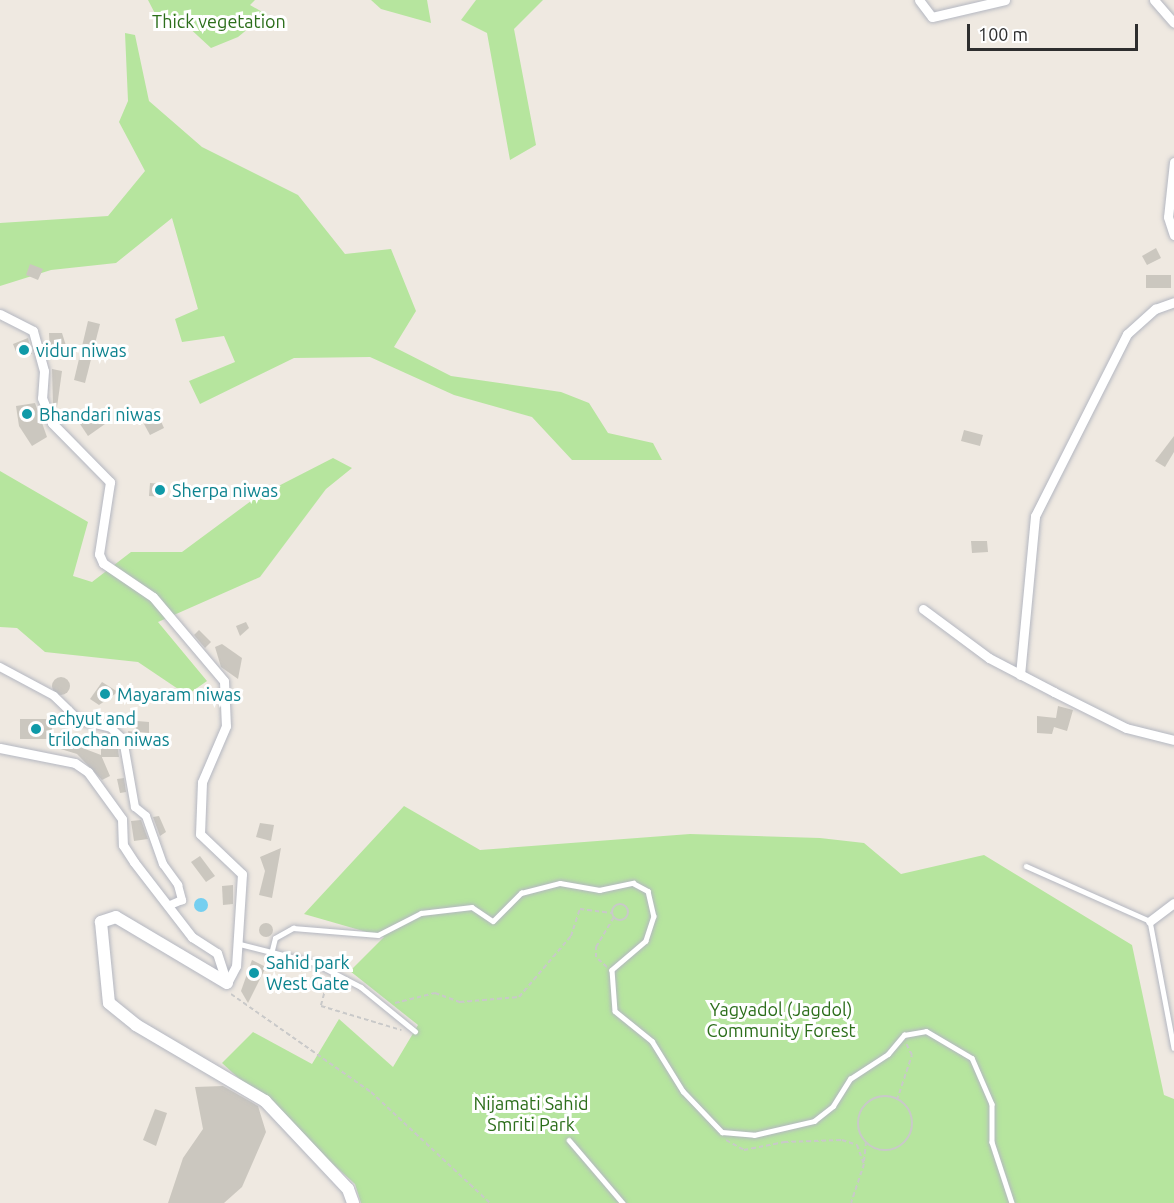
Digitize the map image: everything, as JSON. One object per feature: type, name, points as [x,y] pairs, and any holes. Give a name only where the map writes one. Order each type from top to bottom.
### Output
[{"type":"street","points":[[920,0],[932,17],[1005,0]]},
{"type":"street","points":[[1154,0],[1174,23]]},
{"type":"street","points":[[1174,162],[1168,217],[1174,236]]},
{"type":"street","points":[[1020,675],[1035,516],[1127,334],[1155,309],[1174,302]]},
{"type":"street","points":[[0,314],[33,331],[44,371],[42,398],[52,423],[111,482],[99,555],[103,563],[153,597],[224,681],[226,726],[202,782],[200,834],[242,874],[236,966],[227,983]]},
{"type":"street","points":[[923,609],[1020,675],[1119,725],[1174,740]]},
{"type":"street","points":[[0,667],[54,696],[79,720],[111,728],[123,739],[135,807],[146,816],[163,864],[178,885],[182,900],[168,906]]},
{"type":"street","points":[[0,748],[75,763],[88,772],[122,819],[123,844],[192,938],[217,953],[227,983]]},
{"type":"street","points":[[1150,921],[1174,903]]},
{"type":"street","points":[[227,983],[116,917],[101,922],[110,1003],[136,1026],[265,1101],[348,1189],[353,1203]]},
{"type":"lane","points":[[1026,866],[1150,921],[1174,1048]]},
{"type":"lane","points":[[271,954],[275,938],[293,928],[378,935],[421,913],[472,907],[493,921],[521,893],[560,884],[599,890],[633,883],[648,891],[654,916],[646,941],[612,970],[615,1011],[652,1041],[683,1091],[722,1132],[754,1135],[814,1120],[833,1106],[850,1079],[912,1033],[926,1031],[972,1058],[992,1104],[992,1142],[1012,1203]]},
{"type":"lane","points":[[236,943],[323,967],[387,1006],[414,1032]]},
{"type":"lane","points":[[569,1140],[623,1203]]},
{"type":"path","points":[[612,913],[619,903],[628,909],[625,919],[614,917]]},
{"type":"path","points":[[387,1006],[435,993],[460,1002],[519,997],[571,936],[580,909],[612,913]]},
{"type":"path","points":[[612,913],[614,917]]},
{"type":"path","points":[[612,970],[596,957],[596,947],[614,917]]},
{"type":"path","points":[[323,967],[320,972],[328,977],[321,1006],[414,1032]]},
{"type":"path","points":[[227,983],[233,998],[252,1013],[371,1092],[490,1203]]},
{"type":"path","points":[[897,1100],[904,1089],[912,1050],[905,1040],[912,1033]]},
{"type":"path","points":[[851,1203],[864,1164],[866,1143],[858,1126],[862,1108],[877,1098],[897,1100],[911,1117],[905,1141],[882,1150],[866,1143]]},
{"type":"path","points":[[722,1132],[730,1146],[744,1150],[842,1140],[857,1145],[864,1164]]},
{"type":"green space","name":"Thick vegetation","points":[[148,0],[255,0],[250,5],[266,14],[238,37],[211,48],[185,24],[163,29]]},
{"type":"green space","points":[[371,0],[427,0],[431,23],[381,9]]},
{"type":"green space","points":[[476,0],[543,0],[514,29],[536,145],[510,160],[487,33],[461,20]]},
{"type":"green space","points":[[125,33],[135,35],[149,101],[202,147],[298,195],[345,254],[391,249],[416,311],[394,347],[451,376],[561,392],[589,403],[608,433],[653,443],[662,460],[572,460],[532,417],[454,395],[370,357],[294,358],[200,404],[189,381],[235,362],[224,336],[182,342],[175,319],[198,309],[172,218],[116,263],[51,270],[0,286],[0,223],[108,216],[145,171],[119,122],[128,101]]},
{"type":"green space","points":[[333,458],[352,468],[326,489],[260,577],[158,622],[207,681],[187,695],[138,662],[45,652],[17,628],[0,627],[0,471],[88,522],[73,576],[92,582],[131,552],[182,552],[255,498]]},
{"type":"green space","name":"Yagyadol (Jagdol) Community Forest","points":[[404,806],[480,850],[690,834],[820,838],[864,843],[901,874],[984,855],[1132,945],[1164,1095],[1174,1099],[1174,1203],[361,1203],[355,1184],[222,1063],[253,1032],[312,1064],[339,1019],[393,1067],[418,1025],[350,971],[384,937],[304,914]]},
{"type":"water","points":[[201,898],[206,900],[208,905],[206,910],[201,912],[196,910],[194,905],[196,900]]},
{"type":"building","points":[[1156,248],[1161,258],[1147,265],[1142,256]]},
{"type":"building","points":[[30,264],[43,269],[38,280],[26,275]]},
{"type":"building","points":[[1146,275],[1171,275],[1171,288],[1146,288]]},
{"type":"building","points":[[88,321],[100,324],[85,383],[74,380]]},
{"type":"building","points":[[49,333],[62,333],[68,352],[50,353]]},
{"type":"building","name":"vidur niwas","points":[[28,338],[32,354],[17,354],[13,344]]},
{"type":"building","points":[[52,369],[62,371],[57,407],[53,406]]},
{"type":"building","points":[[35,403],[47,437],[32,446],[19,426],[16,406]]},
{"type":"building","points":[[96,412],[105,424],[88,436],[80,424]]},
{"type":"building","points":[[159,417],[164,428],[150,435],[144,424]]},
{"type":"building","points":[[964,430],[983,435],[980,446],[961,441]]},
{"type":"building","points":[[1174,436],[1174,452],[1165,467],[1155,461]]},
{"type":"building","name":"Sherpa niwas","points":[[150,483],[164,484],[163,497],[149,496]]},
{"type":"building","points":[[971,541],[987,541],[988,552],[972,553]]},
{"type":"building","points":[[246,622],[249,628],[240,636],[236,626]]},
{"type":"building","points":[[199,630],[211,642],[205,648],[194,635]]},
{"type":"building","points":[[222,644],[242,658],[238,679],[221,667],[215,647]]},
{"type":"building","points":[[61,677],[67,680],[70,686],[67,692],[61,695],[55,692],[52,686],[55,680]]},
{"type":"building","name":"Mayaram niwas","points":[[102,682],[118,692],[99,705],[90,699]]},
{"type":"building","points":[[1058,706],[1073,710],[1067,731],[1054,727],[1052,734],[1037,733],[1037,716],[1056,718]]},
{"type":"building","name":"achyut and trilochan niwas","points":[[20,719],[52,719],[52,739],[20,739]]},
{"type":"building","points":[[137,721],[149,722],[149,733],[140,732],[140,744],[130,743],[128,731],[136,732]]},
{"type":"building","points":[[56,738],[101,755],[110,776],[102,780],[77,754],[54,747]]},
{"type":"building","points":[[101,740],[117,742],[119,757],[101,757]]},
{"type":"building","points":[[124,778],[126,792],[120,793],[117,779]]},
{"type":"building","points":[[159,816],[166,832],[160,836],[153,817]]},
{"type":"building","points":[[141,820],[148,839],[134,841],[131,821]]},
{"type":"building","points":[[260,823],[274,825],[271,841],[256,837]]},
{"type":"building","points":[[281,848],[272,898],[259,895],[265,871],[260,857]]},
{"type":"building","points":[[200,856],[215,876],[206,882],[191,862]]},
{"type":"building","points":[[233,885],[233,904],[223,905],[222,886]]},
{"type":"building","points":[[266,923],[271,925],[273,930],[271,935],[266,937],[261,935],[259,930],[261,925]]},
{"type":"building","name":"Sahid park West Gate","points":[[252,960],[266,967],[248,1003],[241,991]]},
{"type":"building","points":[[223,1086],[258,1106],[266,1132],[242,1187],[224,1203],[168,1203],[183,1158],[203,1129],[195,1087]]},
{"type":"building","points":[[155,1109],[167,1113],[156,1146],[143,1140]]},
{"type":"place","name":"vidur niwas","points":[[24,350]]},
{"type":"place","name":"Bhandari niwas","points":[[27,414]]},
{"type":"place","name":"Sherpa niwas","points":[[160,490]]},
{"type":"place","name":"Mayaram niwas","points":[[105,694]]},
{"type":"place","name":"achyut and trilochan niwas","points":[[36,729]]},
{"type":"place","name":"Sahid park West Gate","points":[[254,973]]},
{"type":"park label","name":"Nijamati Sahid Smriti Park","points":[[531,1114]]}]
